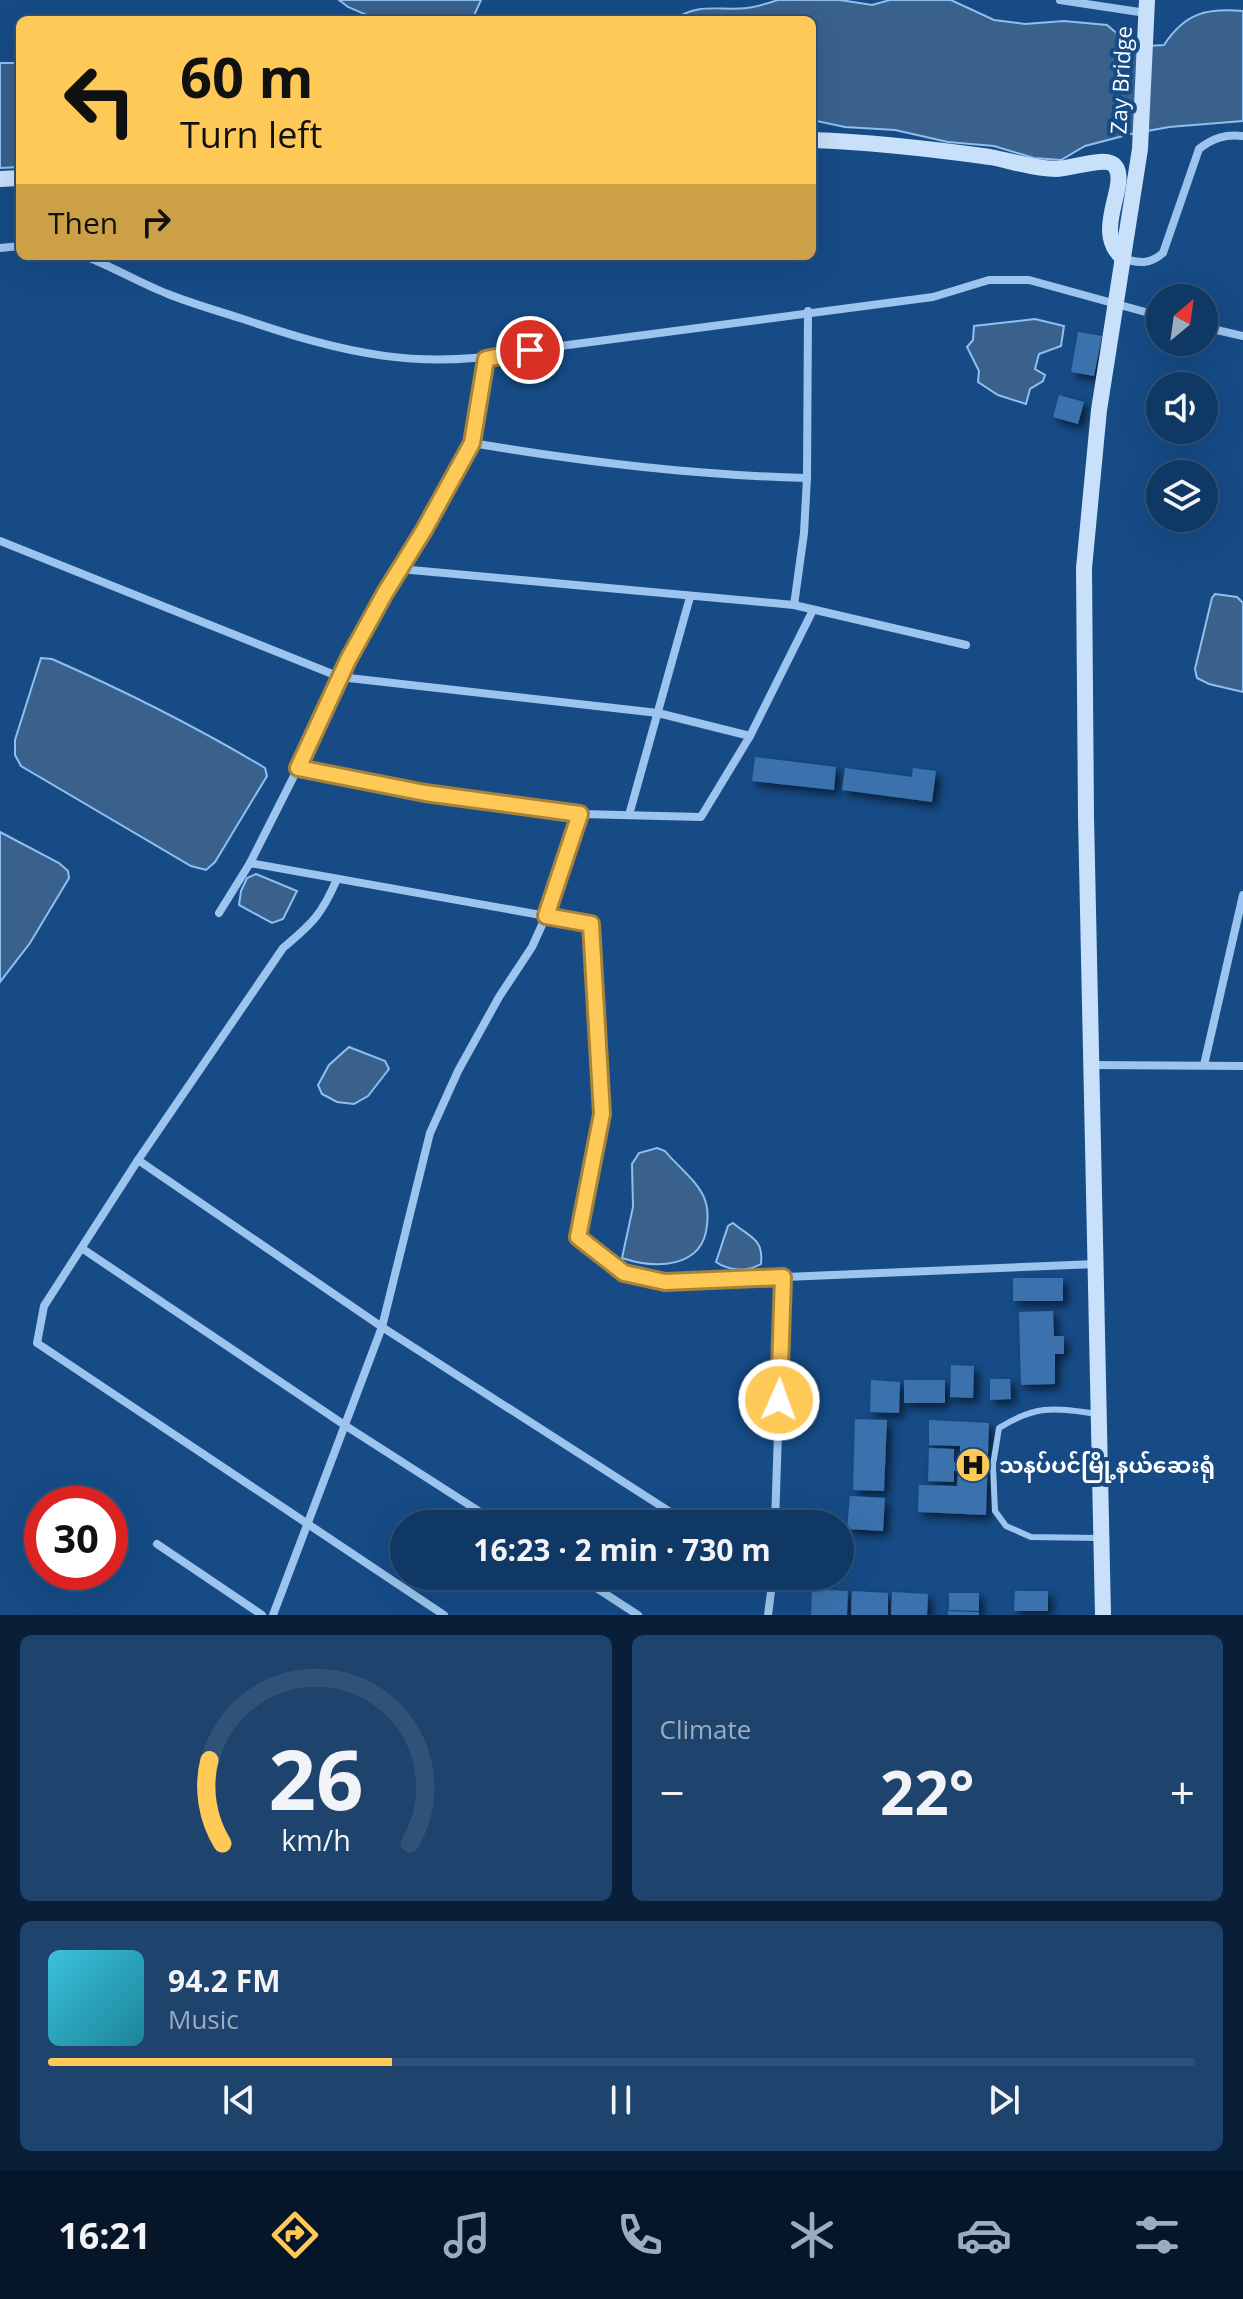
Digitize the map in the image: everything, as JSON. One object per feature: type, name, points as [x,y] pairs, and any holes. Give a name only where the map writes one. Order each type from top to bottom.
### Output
[{"type":"street","points":[[1060,0],[1146,7]]},
{"type":"street","name":"Zay Bridge","points":[[1100,1414],[1084,568],[1099,410],[1140,149],[1146,7]]},
{"type":"street","points":[[816,140],[990,157],[1042,168],[1074,167],[1107,161],[1118,173],[1109,237],[1115,252],[1142,264],[1154,261],[1163,253],[1199,149],[1212,139],[1230,134],[1243,136]]},
{"type":"street","points":[[94,260],[168,294],[310,342],[387,358],[486,359],[530,350],[808,311],[933,297],[989,280],[1029,280],[1146,312]]},
{"type":"street","points":[[794,605],[804,533],[807,478],[808,311]]},
{"type":"street","points":[[1218,330],[1243,336]]},
{"type":"street","points":[[219,913],[250,863],[340,677],[472,443],[486,359]]},
{"type":"street","points":[[472,443],[641,469],[807,478]]},
{"type":"street","points":[[0,541],[340,677],[658,713],[750,736]]},
{"type":"street","points":[[400,569],[794,605],[966,645]]},
{"type":"street","points":[[629,815],[690,597]]},
{"type":"street","points":[[298,768],[425,793],[580,814],[701,817],[750,736],[813,610]]},
{"type":"street","points":[[273,1615],[382,1327],[430,1133],[458,1071],[499,997],[532,947],[546,916],[580,814]]},
{"type":"street","points":[[250,863],[591,924],[602,1114],[578,1237],[624,1273],[665,1282],[1097,1263]]},
{"type":"street","points":[[337,879],[324,908],[312,924],[283,948],[138,1160],[44,1306],[37,1343],[444,1615]]},
{"type":"street","points":[[1204,1065],[1243,895]]},
{"type":"street","points":[[1091,1065],[1243,1066]]},
{"type":"street","points":[[138,1160],[382,1327],[667,1510]]},
{"type":"street","points":[[83,1249],[477,1510]]},
{"type":"street","points":[[775,1510],[783,1277]]},
{"type":"street","points":[[1100,1414],[1103,1615]]},
{"type":"street","points":[[157,1544],[262,1615]]},
{"type":"street","points":[[600,1590],[638,1615]]},
{"type":"street","points":[[768,1615],[771,1590]]},
{"type":"lane","points":[[1100,1414],[1031,1410],[999,1428],[993,1465],[995,1511],[1006,1526],[1031,1537],[1102,1538]]},
{"type":"water","points":[[339,0],[481,0],[474,16],[369,16]]},
{"type":"water","points":[[778,0],[840,0],[872,5],[890,0],[951,0],[994,20],[1025,24],[1064,21],[1107,25],[1133,47],[1164,45],[1188,19],[1207,12],[1243,11],[1243,121],[1169,127],[1131,134],[1085,146],[1061,160],[1034,158],[994,146],[948,142],[895,130],[845,127],[816,121],[816,16],[679,16],[700,9],[759,6]]},
{"type":"water","points":[[0,63],[16,63],[16,167],[0,168]]},
{"type":"water","points":[[1035,319],[1064,326],[1061,346],[1039,354],[1035,369],[1045,375],[1043,381],[1030,389],[1026,404],[998,395],[978,382],[979,371],[967,347],[973,340],[974,326]]},
{"type":"water","points":[[1215,594],[1237,597],[1243,603],[1243,692],[1197,678],[1195,669]]},
{"type":"water","points":[[41,658],[52,659],[134,697],[265,768],[267,776],[215,862],[206,870],[191,866],[21,766],[15,755],[15,740]]},
{"type":"water","points":[[0,832],[59,863],[68,871],[69,878],[30,943],[0,982]]},
{"type":"water","points":[[256,874],[297,891],[283,919],[272,923],[239,905],[247,878]]},
{"type":"water","points":[[349,1047],[385,1061],[389,1069],[368,1096],[354,1104],[337,1102],[322,1094],[318,1085],[329,1065]]},
{"type":"water","points":[[657,1148],[665,1151],[698,1187],[708,1212],[704,1240],[697,1250],[675,1262],[649,1264],[622,1258],[633,1207],[632,1164],[639,1153]]},
{"type":"water","points":[[733,1223],[758,1243],[761,1264],[738,1269],[716,1262],[728,1226]]},
{"type":"building","points":[[1078,332],[1102,336],[1094,376],[1071,372]]},
{"type":"building","points":[[1059,395],[1084,402],[1078,424],[1053,417]]},
{"type":"building","points":[[755,757],[836,767],[834,790],[752,781]]},
{"type":"building","points":[[845,768],[912,777],[913,768],[936,771],[932,802],[842,790]]},
{"type":"building","points":[[1013,1278],[1063,1278],[1063,1301],[1013,1301]]},
{"type":"building","points":[[1053,1311],[1054,1336],[1064,1336],[1064,1354],[1055,1354],[1055,1384],[1021,1385],[1019,1312]]},
{"type":"building","points":[[951,1365],[974,1366],[973,1398],[950,1397]]},
{"type":"building","points":[[990,1379],[1010,1379],[1011,1399],[990,1400]]},
{"type":"building","points":[[871,1380],[900,1382],[899,1413],[870,1412]]},
{"type":"building","points":[[904,1380],[945,1380],[945,1403],[904,1403]]},
{"type":"building","points":[[855,1419],[887,1420],[884,1491],[853,1490]]},
{"type":"building","points":[[929,1420],[989,1423],[986,1515],[918,1512],[919,1485],[957,1486],[958,1471],[954,1471],[954,1482],[928,1481],[929,1448],[954,1449],[954,1462],[960,1462],[960,1446],[929,1445]]},
{"type":"building","points":[[850,1496],[885,1498],[883,1531],[854,1529],[854,1510],[849,1510]]},
{"type":"building","points":[[812,1590],[848,1591],[847,1615],[811,1615]]},
{"type":"building","points":[[852,1591],[888,1593],[888,1615],[851,1615]]},
{"type":"building","points":[[1015,1591],[1048,1591],[1048,1611],[1014,1611]]},
{"type":"building","points":[[892,1592],[928,1594],[927,1615],[891,1615]]},
{"type":"building","points":[[949,1593],[979,1593],[979,1611],[949,1610]]},
{"type":"building","points":[[948,1611],[979,1612],[979,1615],[948,1615]]},
{"type":"place","name":"သနပ်ပင်မြို့နယ်ဆေးရုံ","points":[[973,1465]]},
{"type":"route","points":[[530,350],[486,359],[472,443],[348,660],[298,768],[425,793],[580,814],[546,916],[591,924],[602,1114],[578,1237],[624,1273],[665,1282],[783,1277],[779,1400]]}]
